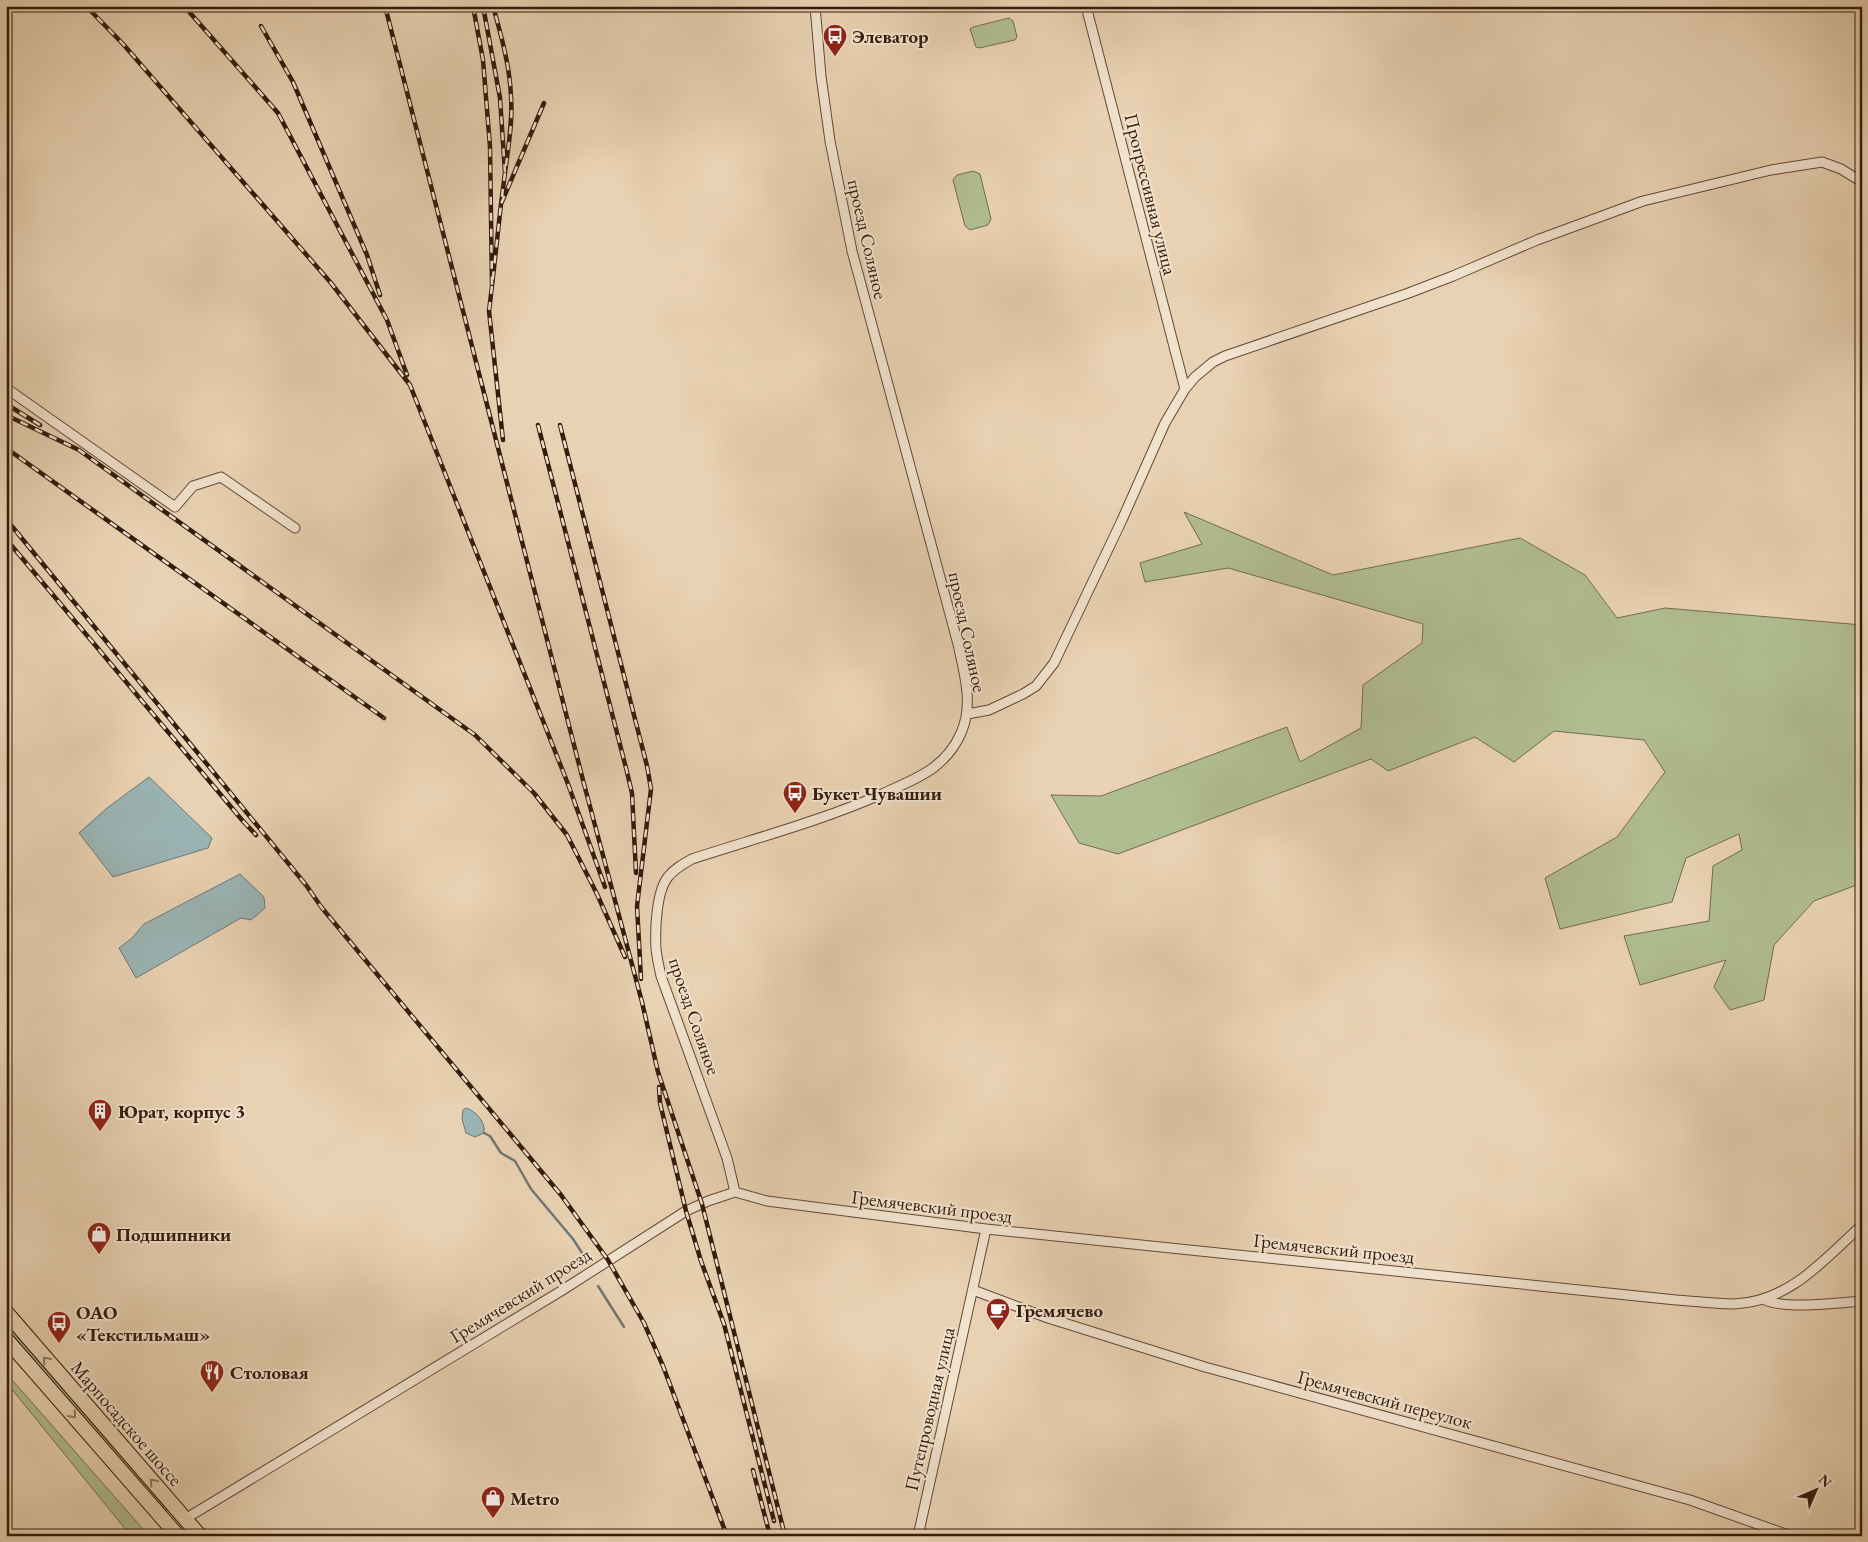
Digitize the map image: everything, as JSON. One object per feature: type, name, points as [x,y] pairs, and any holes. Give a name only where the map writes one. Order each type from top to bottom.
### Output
[{"type":"main road","name":"Марпосадское шоссе","points":[[6,1312],[200,1536]]},
{"type":"main road","name":"Марпосадское шоссе","points":[[6,1339],[174,1531]]},
{"type":"main road","points":[[174,1531],[185,1519]]},
{"type":"street","name":"проезд Соляное","points":[[735,1192],[727,1158],[661,976],[656,949],[657,917],[664,884],[675,869],[692,859],[852,806],[914,780],[938,764],[954,748],[967,714],[966,681],[958,644],[852,251],[830,141],[821,76],[815,6]]},
{"type":"street","name":"Прогрессивная улица","points":[[1086,6],[1185,389]]},
{"type":"street","points":[[967,714],[989,710],[1023,694],[1036,686],[1054,663],[1165,424],[1185,389],[1204,368],[1226,356],[1406,294],[1536,240],[1643,201],[1771,170],[1822,162],[1841,169],[1862,182]]},
{"type":"street","points":[[6,388],[175,507],[193,486],[221,477],[295,528]]},
{"type":"street","name":"Гремячевский проезд","points":[[185,1519],[553,1296],[686,1211],[735,1192],[767,1201],[986,1229],[1676,1300],[1735,1304],[1763,1299]]},
{"type":"street","points":[[1763,1299],[1787,1290],[1804,1278],[1862,1225]]},
{"type":"street","name":"Путепроводная улица","points":[[918,1536],[986,1229]]},
{"type":"street","name":"Гремячевский переулок","points":[[973,1290],[1048,1318],[1205,1367],[1690,1500],[1791,1536]]},
{"type":"street","points":[[1763,1299],[1771,1304],[1792,1305],[1862,1301]]},
{"type":"green space","points":[[1009,18],[1013,21],[1017,37],[1015,40],[979,48],[976,47],[970,29]]},
{"type":"green space","points":[[973,171],[980,174],[991,219],[988,225],[970,230],[965,226],[953,180],[957,175]]},
{"type":"green space","points":[[1184,512],[1333,575],[1520,538],[1585,575],[1617,618],[1665,608],[1862,625],[1862,883],[1814,901],[1774,945],[1764,1000],[1730,1010],[1714,987],[1726,960],[1640,985],[1624,936],[1709,921],[1713,866],[1742,850],[1739,834],[1686,858],[1672,902],[1560,929],[1545,878],[1617,837],[1665,772],[1644,740],[1554,731],[1514,762],[1475,737],[1388,771],[1371,759],[1118,854],[1079,843],[1051,795],[1101,796],[1287,727],[1300,762],[1361,728],[1363,685],[1422,643],[1423,624],[1228,568],[1145,582],[1140,563],[1202,544]]},
{"type":"green space","points":[[6,1324],[167,1510],[165,1512],[6,1327]]},
{"type":"green space","points":[[6,1373],[143,1529],[135,1536],[131,1536],[6,1382]]},
{"type":"water","points":[[149,777],[212,838],[208,848],[113,877],[79,833],[107,808]]},
{"type":"water","points":[[240,874],[264,897],[265,908],[251,920],[241,918],[136,978],[119,948],[132,938],[144,924]]},
{"type":"water","points":[[466,1108],[480,1118],[484,1133],[475,1137],[466,1133],[462,1119],[463,1110]]},
{"type":"waterway","points":[[484,1133],[490,1136],[501,1153],[515,1161],[531,1189],[573,1239],[586,1259]]},
{"type":"waterway","points":[[598,1286],[624,1327]]},
{"type":"railway","points":[[86,6],[123,44],[331,283],[410,385],[568,784],[605,887]]},
{"type":"railway","points":[[184,6],[278,113],[387,320],[407,375]]},
{"type":"railway","points":[[385,6],[584,784],[642,1002],[658,1072],[702,1204],[785,1536]]},
{"type":"railway","points":[[473,6],[483,60],[490,147],[492,286],[501,204]]},
{"type":"railway","points":[[483,6],[500,98],[505,173],[511,125],[510,85],[505,51],[493,6]]},
{"type":"railway","points":[[261,26],[293,82],[367,255],[380,295]]},
{"type":"railway","points":[[505,173],[501,204],[544,103]]},
{"type":"railway","points":[[492,286],[489,311],[503,440]]},
{"type":"railway","points":[[6,404],[40,425]]},
{"type":"railway","points":[[6,415],[79,450],[475,735],[534,793],[567,835],[597,894],[625,957]]},
{"type":"railway","points":[[538,425],[632,793],[636,873]]},
{"type":"railway","points":[[560,425],[647,766],[651,789],[637,906],[641,979]]},
{"type":"railway","points":[[6,448],[384,718]]},
{"type":"railway","points":[[6,519],[306,885],[322,908],[561,1195],[608,1260],[644,1323],[663,1366],[727,1536]]},
{"type":"railway","points":[[6,539],[256,835]]},
{"type":"railway","points":[[659,1087],[660,1103],[686,1211],[701,1261],[724,1324],[774,1521]]},
{"type":"railway","points":[[753,1470],[770,1536]]},
{"type":"place","name":"Элеватор","points":[[835,57]]},
{"type":"place","name":"Букет Чувашии","points":[[795,814]]},
{"type":"place","name":"Юрат, корпус 3","points":[[100,1132]]},
{"type":"place","name":"Подшипники","points":[[99,1255]]},
{"type":"place","name":"Гремячево","points":[[998,1331]]},
{"type":"place","name":"ОАО «Текстильмаш»","points":[[59,1344]]},
{"type":"place","name":"Столовая","points":[[212,1393]]},
{"type":"place","name":"Metro","points":[[493,1519]]}]
